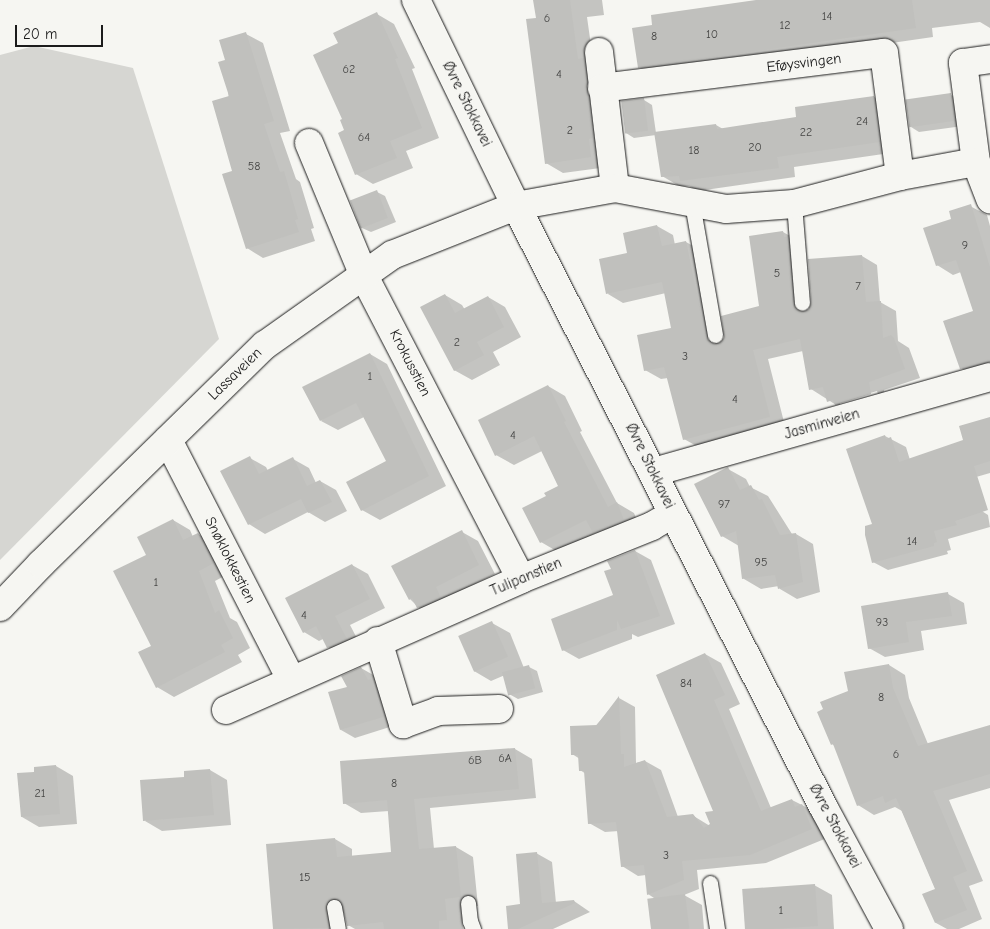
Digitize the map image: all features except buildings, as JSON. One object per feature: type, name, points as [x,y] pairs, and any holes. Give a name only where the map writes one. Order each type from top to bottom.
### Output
[{"type":"street","name":"Øvre Stokkavei","points":[[416,0],[516,206],[654,472],[673,514],[825,810],[889,929]]},
{"type":"street","points":[[599,52],[616,188]]},
{"type":"street","name":"Eføysvingen","points":[[602,88],[884,54],[900,176]]},
{"type":"street","points":[[990,59],[963,63],[976,162],[990,199]]},
{"type":"street","name":"Krokusstien","points":[[310,143],[364,276],[521,579]]},
{"type":"street","points":[[516,206],[616,188],[726,209],[794,204],[900,176],[976,162]]},
{"type":"street","name":"Lassaveien","points":[[0,607],[41,564],[265,345],[392,255],[516,206]]},
{"type":"street","name":"Jasminveien","points":[[654,472],[990,377]]},
{"type":"street","name":"Snøklokkestien","points":[[168,440],[291,679]]},
{"type":"street","name":"Tulipanstien","points":[[226,710],[291,679],[521,579],[652,526],[673,514]]},
{"type":"street","points":[[378,641],[404,724],[438,711],[498,709]]},
{"type":"lane","points":[[692,203],[715,335]]},
{"type":"lane","points":[[794,204],[802,303]]},
{"type":"lane","points":[[710,883],[717,929]]},
{"type":"lane","points":[[468,903],[473,929]]},
{"type":"lane","points":[[334,907],[338,929]]},
{"type":"shaded area","points":[[34,46],[133,68],[219,339],[0,560],[0,55]]}]
